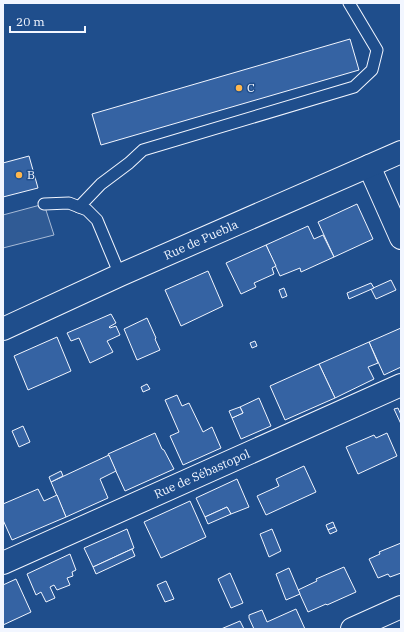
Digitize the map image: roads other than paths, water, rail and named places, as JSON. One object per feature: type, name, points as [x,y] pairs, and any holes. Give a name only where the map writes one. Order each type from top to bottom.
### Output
[{"type":"street","name":"Rue de Puebla","points":[[3,329],[120,275],[401,152]]},
{"type":"street","points":[[369,166],[401,238]]},
{"type":"street","name":"Rue de Sébastopol","points":[[3,563],[401,385]]},
{"type":"street","points":[[352,629],[401,607]]},
{"type":"lane","points":[[79,207],[101,184],[129,163],[143,150],[354,87],[372,70],[377,50],[349,3]]},
{"type":"lane","points":[[44,204],[69,203],[87,210],[97,220],[120,275]]},
{"type":"place","name":"C","points":[[239,88]]},
{"type":"place","name":"B","points":[[19,175]]}]
